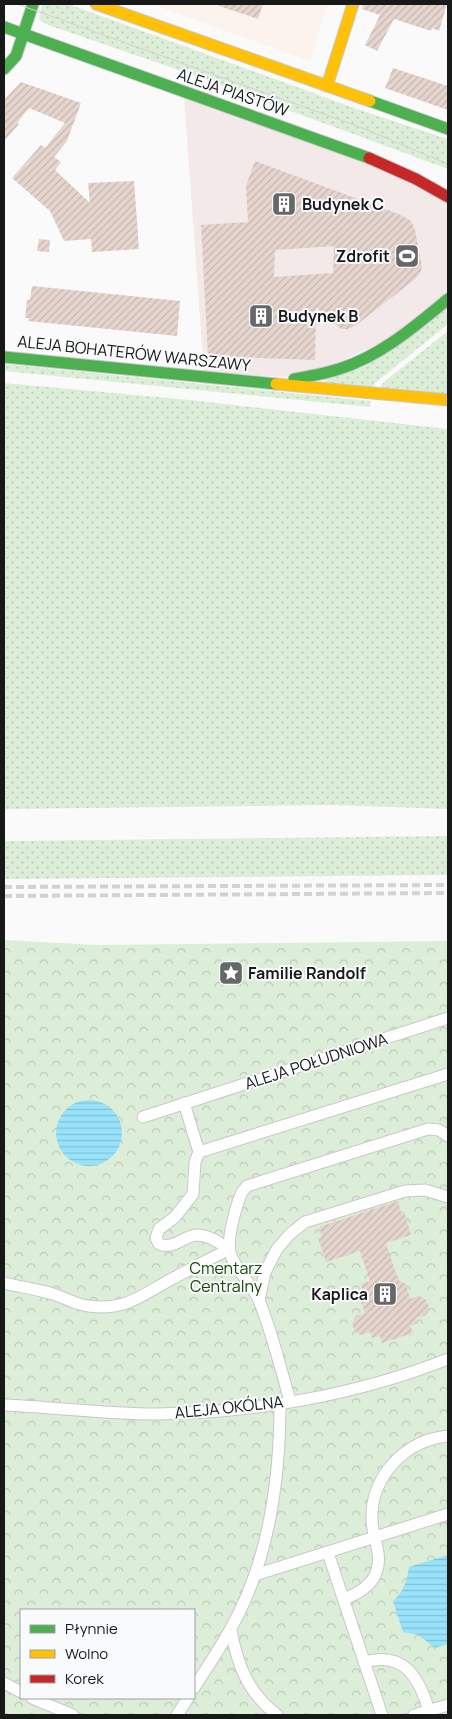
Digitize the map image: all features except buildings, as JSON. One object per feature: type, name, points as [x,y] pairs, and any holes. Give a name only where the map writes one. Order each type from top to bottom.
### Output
[{"type":"main road","points":[[4,69],[17,53],[33,4]]},
{"type":"main road","points":[[96,4],[448,128]]},
{"type":"main road","points":[[328,86],[353,4]]},
{"type":"main road","name":"ALEJA PIASTÓW","points":[[4,28],[376,161],[416,179],[448,197]]},
{"type":"main road","name":"ALEJA BOHATERÓW WARSZAWY","points":[[262,382],[315,376],[360,362],[386,348],[448,299]]},
{"type":"main road","name":"ALEJA BOHATERÓW WARSZAWY","points":[[4,356],[448,400]]},
{"type":"street","name":"ALEJA POŁUDNIOWA","points":[[143,1117],[448,1018]]},
{"type":"street","points":[[199,1152],[448,1074]]},
{"type":"street","points":[[184,1103],[199,1152],[195,1162],[193,1194],[175,1217],[159,1229],[156,1238],[159,1244],[165,1246],[176,1244],[193,1236],[202,1236],[214,1240],[229,1249]]},
{"type":"street","points":[[195,1686],[230,1630],[255,1575],[269,1524],[277,1477],[285,1402],[269,1326],[252,1287],[234,1262],[229,1249],[239,1199],[246,1186],[428,1129],[439,1130],[448,1136]]},
{"type":"street","points":[[258,1300],[265,1272],[278,1249],[290,1234],[305,1222],[405,1191],[425,1190],[448,1197]]},
{"type":"street","points":[[4,1284],[53,1294],[71,1302],[89,1306],[105,1308],[120,1306],[140,1298],[229,1249]]},
{"type":"street","name":"ALEJA OKÓLNA","points":[[4,1405],[154,1414],[217,1411],[285,1402],[373,1383],[411,1373],[448,1359]]},
{"type":"street","points":[[344,1599],[362,1590],[375,1576],[378,1558],[372,1517],[377,1490],[386,1471],[411,1448],[430,1439],[448,1436]]},
{"type":"street","points":[[255,1575],[448,1514]]},
{"type":"street","points":[[328,1553],[382,1715]]},
{"type":"street","points":[[230,1630],[243,1677],[261,1702],[276,1715]]},
{"type":"street","points":[[364,1662],[385,1659],[405,1666],[418,1682],[432,1712]]},
{"type":"street","points":[[4,1683],[20,1691]]},
{"type":"street","points":[[34,1699],[73,1715]]},
{"type":"street","points":[[177,1715],[187,1699]]},
{"type":"street","points":[[414,1715],[432,1712],[448,1705]]},
{"type":"shaded area","points":[[151,4],[328,4],[310,61]]},
{"type":"shaded area","points":[[184,96],[356,156],[448,202],[448,294],[397,335],[318,372],[283,377],[204,372]]},
{"type":"green space","points":[[42,4],[68,4],[357,109],[448,139],[448,169],[193,75],[48,25],[39,20]]},
{"type":"green space","points":[[448,307],[448,324],[374,384],[372,390],[327,386],[324,378]]},
{"type":"green space","points":[[448,331],[448,396],[380,390],[381,385],[385,381]]},
{"type":"green space","points":[[4,364],[371,401],[370,407],[4,371]]},
{"type":"green space","points":[[4,383],[190,400],[448,429],[448,809],[330,805],[4,809]]},
{"type":"green space","points":[[448,836],[448,875],[4,879],[4,841]]},
{"type":"green space","name":"Cmentarz Centralny","points":[[4,940],[98,945],[448,941],[448,1715],[4,1715]]},
{"type":"water","points":[[89,1100],[101,1103],[112,1110],[119,1121],[122,1133],[119,1145],[112,1156],[101,1163],[89,1166],[77,1163],[66,1156],[59,1145],[56,1133],[59,1121],[66,1110],[77,1103]]},
{"type":"water","points":[[448,1555],[448,1644],[435,1648],[419,1635],[403,1632],[393,1601],[400,1594],[409,1567]]},
{"type":"tram line","points":[[17,4],[360,127],[448,164]]},
{"type":"railway","points":[[4,887],[448,885]]},
{"type":"railway","points":[[4,896],[448,893]]},
{"type":"traffic: fast","points":[[4,69],[16,56],[33,4]]},
{"type":"traffic: fast","points":[[4,27],[369,158]]},
{"type":"traffic: fast","points":[[370,101],[448,129]]},
{"type":"traffic: fast","points":[[294,379],[333,371],[369,356],[397,339],[448,299]]},
{"type":"traffic: fast","points":[[4,357],[276,384]]},
{"type":"traffic: slow","points":[[96,4],[370,101]]},
{"type":"traffic: slow","points":[[327,86],[353,4]]},
{"type":"traffic: slow","points":[[276,384],[448,400]]},
{"type":"traffic: jam","points":[[369,158],[416,179],[448,197]]},
{"type":"place","name":"Budynek C","points":[[284,204]]},
{"type":"place","name":"Zdrofit","points":[[407,256]]},
{"type":"place","name":"Budynek B","points":[[261,316]]},
{"type":"place","name":"Familie Randolf","points":[[231,973]]},
{"type":"place","name":"Kaplica","points":[[385,1294]]}]
